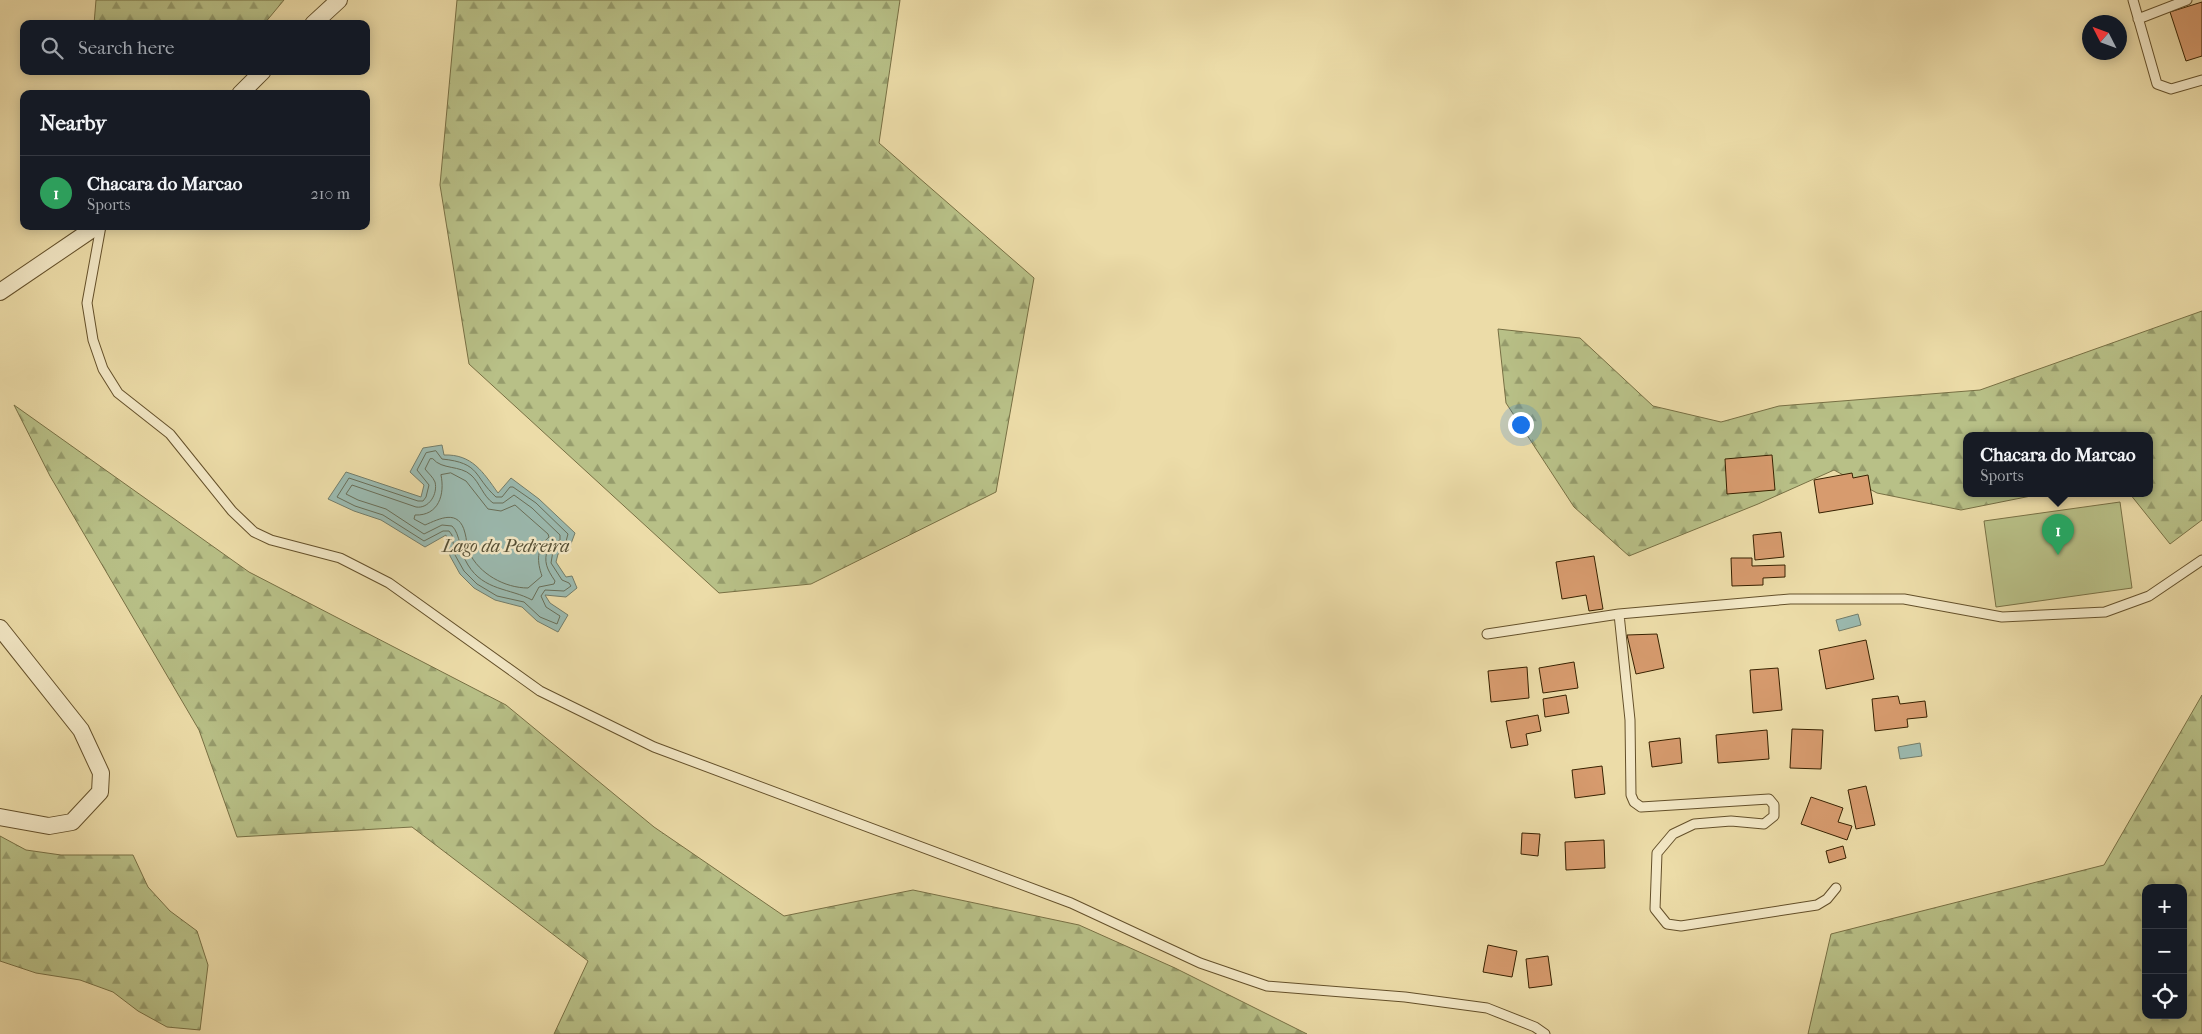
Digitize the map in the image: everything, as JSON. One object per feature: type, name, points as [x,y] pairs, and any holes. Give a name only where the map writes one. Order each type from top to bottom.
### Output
[{"type":"street","points":[[317,20],[339,0]]},
{"type":"street","points":[[244,90],[259,75]]},
{"type":"street","points":[[0,292],[91,230]]},
{"type":"street","points":[[0,628],[81,730],[101,772],[100,792],[72,822],[49,826],[0,817]]},
{"type":"lane","points":[[2133,0],[2157,84],[2171,89],[2202,80]]},
{"type":"lane","points":[[2138,19],[2187,0]]},
{"type":"lane","points":[[100,230],[87,303],[93,340],[103,370],[118,393],[170,434],[232,511],[254,532],[271,540],[340,558],[389,583],[540,691],[654,747],[1070,903],[1200,963],[1267,986],[1404,997],[1487,1008],[1535,1027],[1545,1034]]},
{"type":"lane","points":[[1487,634],[1619,614],[1790,599],[1904,600],[2002,617],[2105,612],[2149,596],[2202,560]]},
{"type":"lane","points":[[1619,614],[1630,720],[1631,794],[1634,802],[1641,807],[1769,799],[1774,805],[1774,816],[1764,824],[1731,821],[1694,824],[1673,834],[1657,853],[1655,909],[1667,924],[1681,926],[1817,905],[1827,899],[1836,888]]},
{"type":"green space","points":[[96,0],[284,0],[267,20],[94,20]]},
{"type":"green space","points":[[457,0],[900,0],[879,143],[1034,278],[996,492],[811,584],[719,593],[469,364],[440,185]]},
{"type":"green space","points":[[2202,311],[2202,520],[2170,544],[2132,497],[2153,497],[2153,432],[1963,432],[1963,497],[2026,497],[1961,510],[1877,493],[1834,470],[1758,504],[1629,556],[1574,507],[1506,403],[1498,329],[1580,338],[1653,406],[1721,422],[1779,406],[1980,390]]},
{"type":"green space","points":[[14,405],[249,572],[506,705],[654,827],[784,916],[913,890],[1079,925],[1175,968],[1307,1034],[554,1034],[588,961],[412,827],[237,837],[199,730],[50,476]]},
{"type":"green space","points":[[2120,502],[2132,588],[1996,607],[1984,521]]},
{"type":"green space","points":[[2202,695],[2202,1034],[1808,1034],[1831,934],[2104,865]]},
{"type":"green space","points":[[0,836],[26,850],[61,855],[133,855],[148,887],[170,911],[197,931],[208,965],[200,1030],[167,1027],[138,1011],[113,992],[80,980],[36,973],[0,961]]},
{"type":"water","name":"Lago da Pedreira","points":[[442,445],[444,455],[454,455],[462,458],[482,471],[498,493],[511,478],[539,499],[575,533],[569,549],[558,554],[556,562],[566,577],[572,576],[577,588],[566,597],[545,595],[550,603],[568,615],[558,632],[537,621],[522,607],[495,600],[474,588],[460,574],[450,556],[446,535],[425,547],[381,520],[354,511],[328,499],[346,472],[421,497],[424,485],[410,472],[423,448]]},
{"type":"water","points":[[1858,614],[1861,625],[1839,631],[1836,620]]},
{"type":"water","points":[[1920,743],[1922,756],[1900,759],[1898,747]]},
{"type":"building","points":[[2202,2],[2202,56],[2186,61],[2170,12]]},
{"type":"building","points":[[1772,455],[1775,490],[1727,494],[1725,459]]},
{"type":"building","points":[[1852,473],[1853,478],[1868,475],[1873,504],[1819,513],[1814,480]]},
{"type":"building","points":[[1781,532],[1784,557],[1755,560],[1753,535]]},
{"type":"building","points":[[1594,556],[1603,609],[1589,611],[1586,595],[1562,599],[1556,562]]},
{"type":"building","points":[[1731,558],[1752,558],[1752,566],[1785,565],[1785,577],[1763,578],[1763,585],[1732,586]]},
{"type":"building","points":[[1657,634],[1664,668],[1636,674],[1627,635]]},
{"type":"building","points":[[1866,640],[1874,679],[1826,689],[1819,650]]},
{"type":"building","points":[[1574,662],[1578,688],[1543,693],[1539,668]]},
{"type":"building","points":[[1527,667],[1529,698],[1491,702],[1488,671]]},
{"type":"building","points":[[1778,668],[1782,710],[1753,713],[1750,670]]},
{"type":"building","points":[[1566,695],[1569,713],[1545,717],[1543,699]]},
{"type":"building","points":[[1898,696],[1900,704],[1925,701],[1927,717],[1907,719],[1908,727],[1875,731],[1872,699]]},
{"type":"building","points":[[1538,715],[1541,731],[1526,734],[1528,745],[1511,748],[1506,721]]},
{"type":"building","points":[[1792,729],[1823,730],[1821,769],[1790,768]]},
{"type":"building","points":[[1767,730],[1769,759],[1718,763],[1716,735]]},
{"type":"building","points":[[1680,738],[1682,763],[1652,767],[1649,742]]},
{"type":"building","points":[[1602,766],[1605,794],[1575,798],[1572,770]]},
{"type":"building","points":[[1866,786],[1875,825],[1856,829],[1848,790]]},
{"type":"building","points":[[1811,797],[1843,808],[1838,822],[1852,826],[1847,840],[1801,824]]},
{"type":"building","points":[[1522,833],[1540,834],[1538,856],[1521,854]]},
{"type":"building","points":[[1604,840],[1605,868],[1566,870],[1565,842]]},
{"type":"building","points":[[1843,846],[1846,858],[1829,863],[1826,851]]},
{"type":"building","points":[[1488,945],[1517,951],[1512,977],[1483,972]]},
{"type":"building","points":[[1548,956],[1552,985],[1529,988],[1526,959]]},
{"type":"place","name":"Chacara do Marcao","points":[[2058,555]]}]
